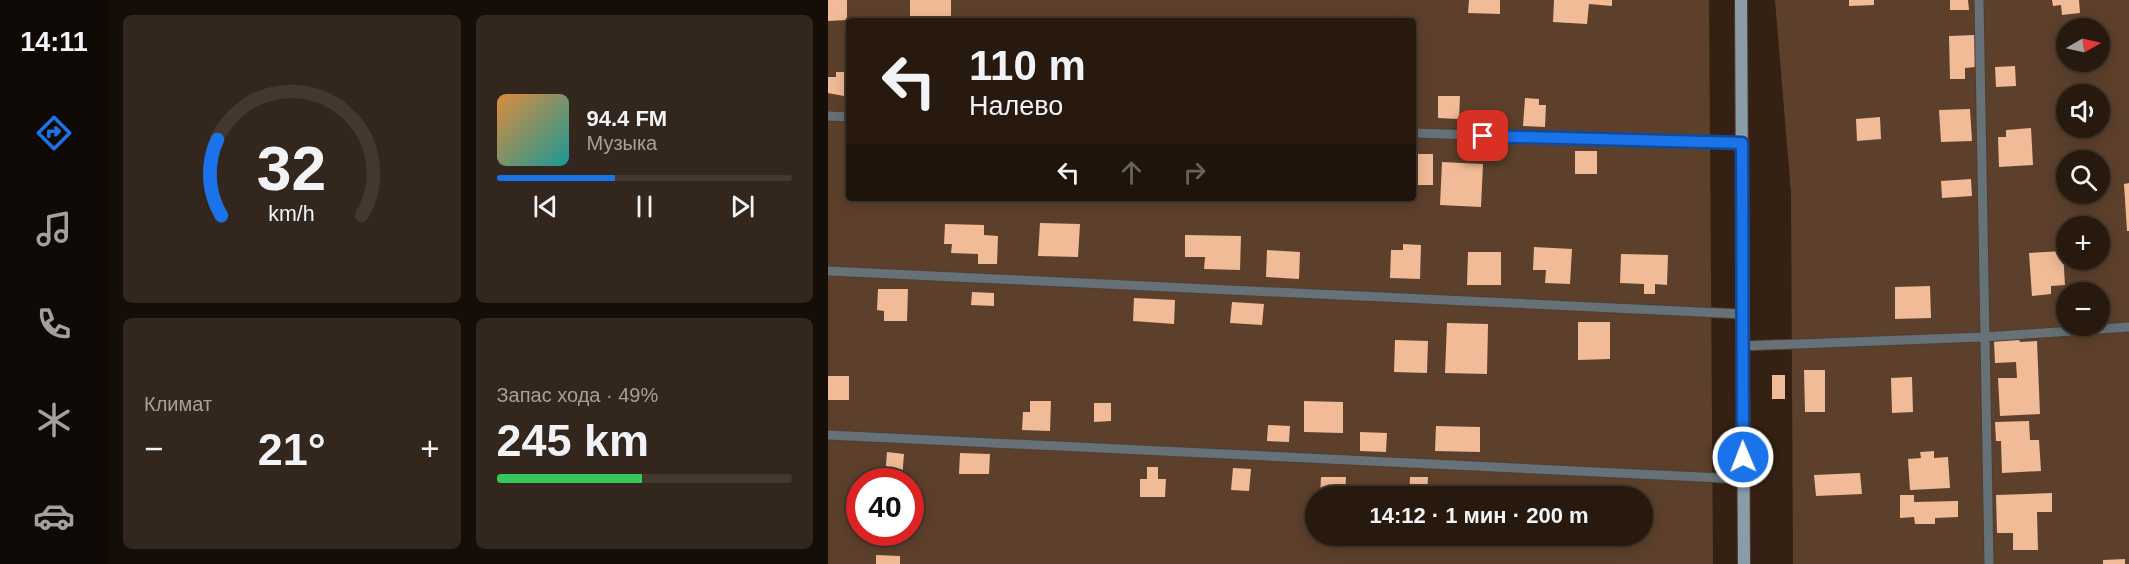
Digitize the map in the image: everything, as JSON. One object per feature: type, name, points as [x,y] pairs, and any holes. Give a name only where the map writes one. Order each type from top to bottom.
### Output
[{"type":"street","points":[[1741,0],[1744,564]]},
{"type":"lane","points":[[1979,0],[1983,337],[1989,564]]},
{"type":"lane","points":[[828,116],[846,117]]},
{"type":"lane","points":[[1416,134],[1742,143]]},
{"type":"lane","points":[[828,272],[1742,314]]},
{"type":"lane","points":[[1742,346],[1983,337],[2129,327]]},
{"type":"lane","points":[[828,435],[1743,479]]},
{"type":"shaded area","points":[[828,0],[1709,0],[1713,564],[828,564]]},
{"type":"shaded area","points":[[1775,0],[2129,0],[2129,564],[1793,564],[1791,193]]},
{"type":"building","points":[[828,0],[847,0],[846,20],[828,21]]},
{"type":"building","points":[[910,0],[951,0],[951,18],[910,17]]},
{"type":"building","points":[[1469,0],[1500,0],[1500,14],[1468,13]]},
{"type":"building","points":[[1554,0],[1612,0],[1612,6],[1589,4],[1587,24],[1553,22]]},
{"type":"building","points":[[1849,0],[1874,0],[1874,5],[1849,6]]},
{"type":"building","points":[[1950,0],[1968,0],[1969,10],[1950,10]]},
{"type":"building","points":[[2052,0],[2079,0],[2080,13],[2062,15],[2061,5],[2053,6]]},
{"type":"building","points":[[1975,35],[1976,67],[1965,68],[1965,79],[1950,79],[1949,36]]},
{"type":"building","points":[[2015,66],[2016,86],[1996,87],[1995,67]]},
{"type":"building","points":[[836,72],[846,72],[846,96],[828,93],[828,77],[836,77]]},
{"type":"building","points":[[1438,96],[1460,96],[1459,119],[1438,118]]},
{"type":"building","points":[[1525,98],[1539,99],[1539,105],[1546,105],[1545,127],[1523,126]]},
{"type":"building","points":[[1970,109],[1972,141],[1941,142],[1939,110]]},
{"type":"building","points":[[1880,117],[1881,139],[1857,141],[1856,119]]},
{"type":"building","points":[[2031,128],[2033,165],[1999,167],[1998,137],[2006,137],[2006,130]]},
{"type":"building","points":[[1575,151],[1597,151],[1597,174],[1575,174]]},
{"type":"building","points":[[1416,154],[1433,154],[1433,185],[1416,185]]},
{"type":"building","points":[[1442,162],[1483,164],[1481,207],[1440,205]]},
{"type":"building","points":[[1971,179],[1972,196],[1942,198],[1941,181]]},
{"type":"building","points":[[2129,183],[2129,231],[2127,231],[2124,184]]},
{"type":"building","points":[[1040,223],[1080,224],[1078,257],[1038,256]]},
{"type":"building","points":[[945,224],[984,225],[984,235],[998,236],[997,264],[978,264],[978,254],[951,253],[952,244],[944,244]]},
{"type":"building","points":[[1185,235],[1241,236],[1240,270],[1204,269],[1205,257],[1185,257]]},
{"type":"building","points":[[1403,244],[1421,245],[1420,279],[1390,278],[1391,250],[1403,250]]},
{"type":"building","points":[[1534,247],[1572,249],[1570,284],[1545,283],[1546,270],[1533,270]]},
{"type":"building","points":[[1267,250],[1300,252],[1299,279],[1266,277]]},
{"type":"building","points":[[2056,251],[2056,270],[2064,270],[2065,282],[2056,282],[2056,286],[2051,286],[2051,294],[2032,296],[2029,253]]},
{"type":"building","points":[[1468,252],[1501,252],[1501,285],[1467,285]]},
{"type":"building","points":[[1621,254],[1668,255],[1667,285],[1655,284],[1655,294],[1644,294],[1644,284],[1620,283]]},
{"type":"building","points":[[1930,286],[1931,318],[1895,319],[1895,287]]},
{"type":"building","points":[[878,289],[908,289],[907,321],[884,321],[884,311],[877,310]]},
{"type":"building","points":[[972,292],[994,293],[994,306],[971,305]]},
{"type":"building","points":[[1134,298],[1175,300],[1174,324],[1133,321]]},
{"type":"building","points":[[1232,302],[1264,304],[1262,325],[1230,323]]},
{"type":"building","points":[[1578,322],[1610,322],[1610,359],[1578,360]]},
{"type":"building","points":[[1447,323],[1488,324],[1487,374],[1445,373]]},
{"type":"building","points":[[2019,339],[2020,342],[2037,341],[2040,414],[2000,416],[1998,378],[2017,378],[2016,362],[1995,363],[1994,341]]},
{"type":"building","points":[[1395,340],[1428,341],[1427,373],[1394,372]]},
{"type":"building","points":[[1804,370],[1825,370],[1825,412],[1805,412]]},
{"type":"building","points":[[1772,375],[1785,375],[1785,399],[1772,399]]},
{"type":"building","points":[[828,376],[849,376],[849,400],[828,400]]},
{"type":"building","points":[[1912,377],[1913,412],[1892,413],[1891,378]]},
{"type":"building","points":[[1030,401],[1051,401],[1050,431],[1022,430],[1023,412],[1030,412]]},
{"type":"building","points":[[1304,401],[1343,402],[1343,433],[1304,432]]},
{"type":"building","points":[[1094,403],[1111,403],[1111,421],[1094,422]]},
{"type":"building","points":[[2029,421],[2030,440],[2039,440],[2041,471],[2002,473],[2001,441],[1996,441],[1995,422]]},
{"type":"building","points":[[1268,425],[1290,426],[1289,442],[1267,441]]},
{"type":"building","points":[[1436,426],[1480,427],[1480,452],[1435,451]]},
{"type":"building","points":[[1360,432],[1387,433],[1386,452],[1360,451]]},
{"type":"building","points":[[1934,451],[1934,458],[1948,457],[1950,488],[1910,490],[1908,459],[1921,458],[1920,452]]},
{"type":"building","points":[[887,452],[904,454],[903,468],[886,468]]},
{"type":"building","points":[[960,453],[990,454],[989,474],[959,474]]},
{"type":"building","points":[[1147,467],[1158,467],[1158,479],[1166,479],[1165,497],[1140,497],[1140,479],[1147,479]]},
{"type":"building","points":[[1233,468],[1251,469],[1249,491],[1231,490]]},
{"type":"building","points":[[1860,473],[1862,494],[1816,496],[1814,475]]},
{"type":"building","points":[[1321,477],[1346,477],[1346,486],[1321,486]]},
{"type":"building","points":[[1410,477],[1428,477],[1428,486],[1410,486]]},
{"type":"building","points":[[2052,493],[2052,512],[2037,512],[2038,550],[2013,550],[2013,533],[1997,533],[1996,495]]},
{"type":"building","points":[[1900,495],[1914,495],[1914,502],[1958,501],[1958,517],[1935,518],[1935,524],[1915,524],[1914,517],[1900,518]]},
{"type":"building","points":[[876,555],[900,556],[900,564],[876,564]]},
{"type":"building","points":[[2125,559],[2125,564],[2103,564],[2103,560]]},
{"type":"route","points":[[1483,136],[1742,143],[1743,457]]}]
